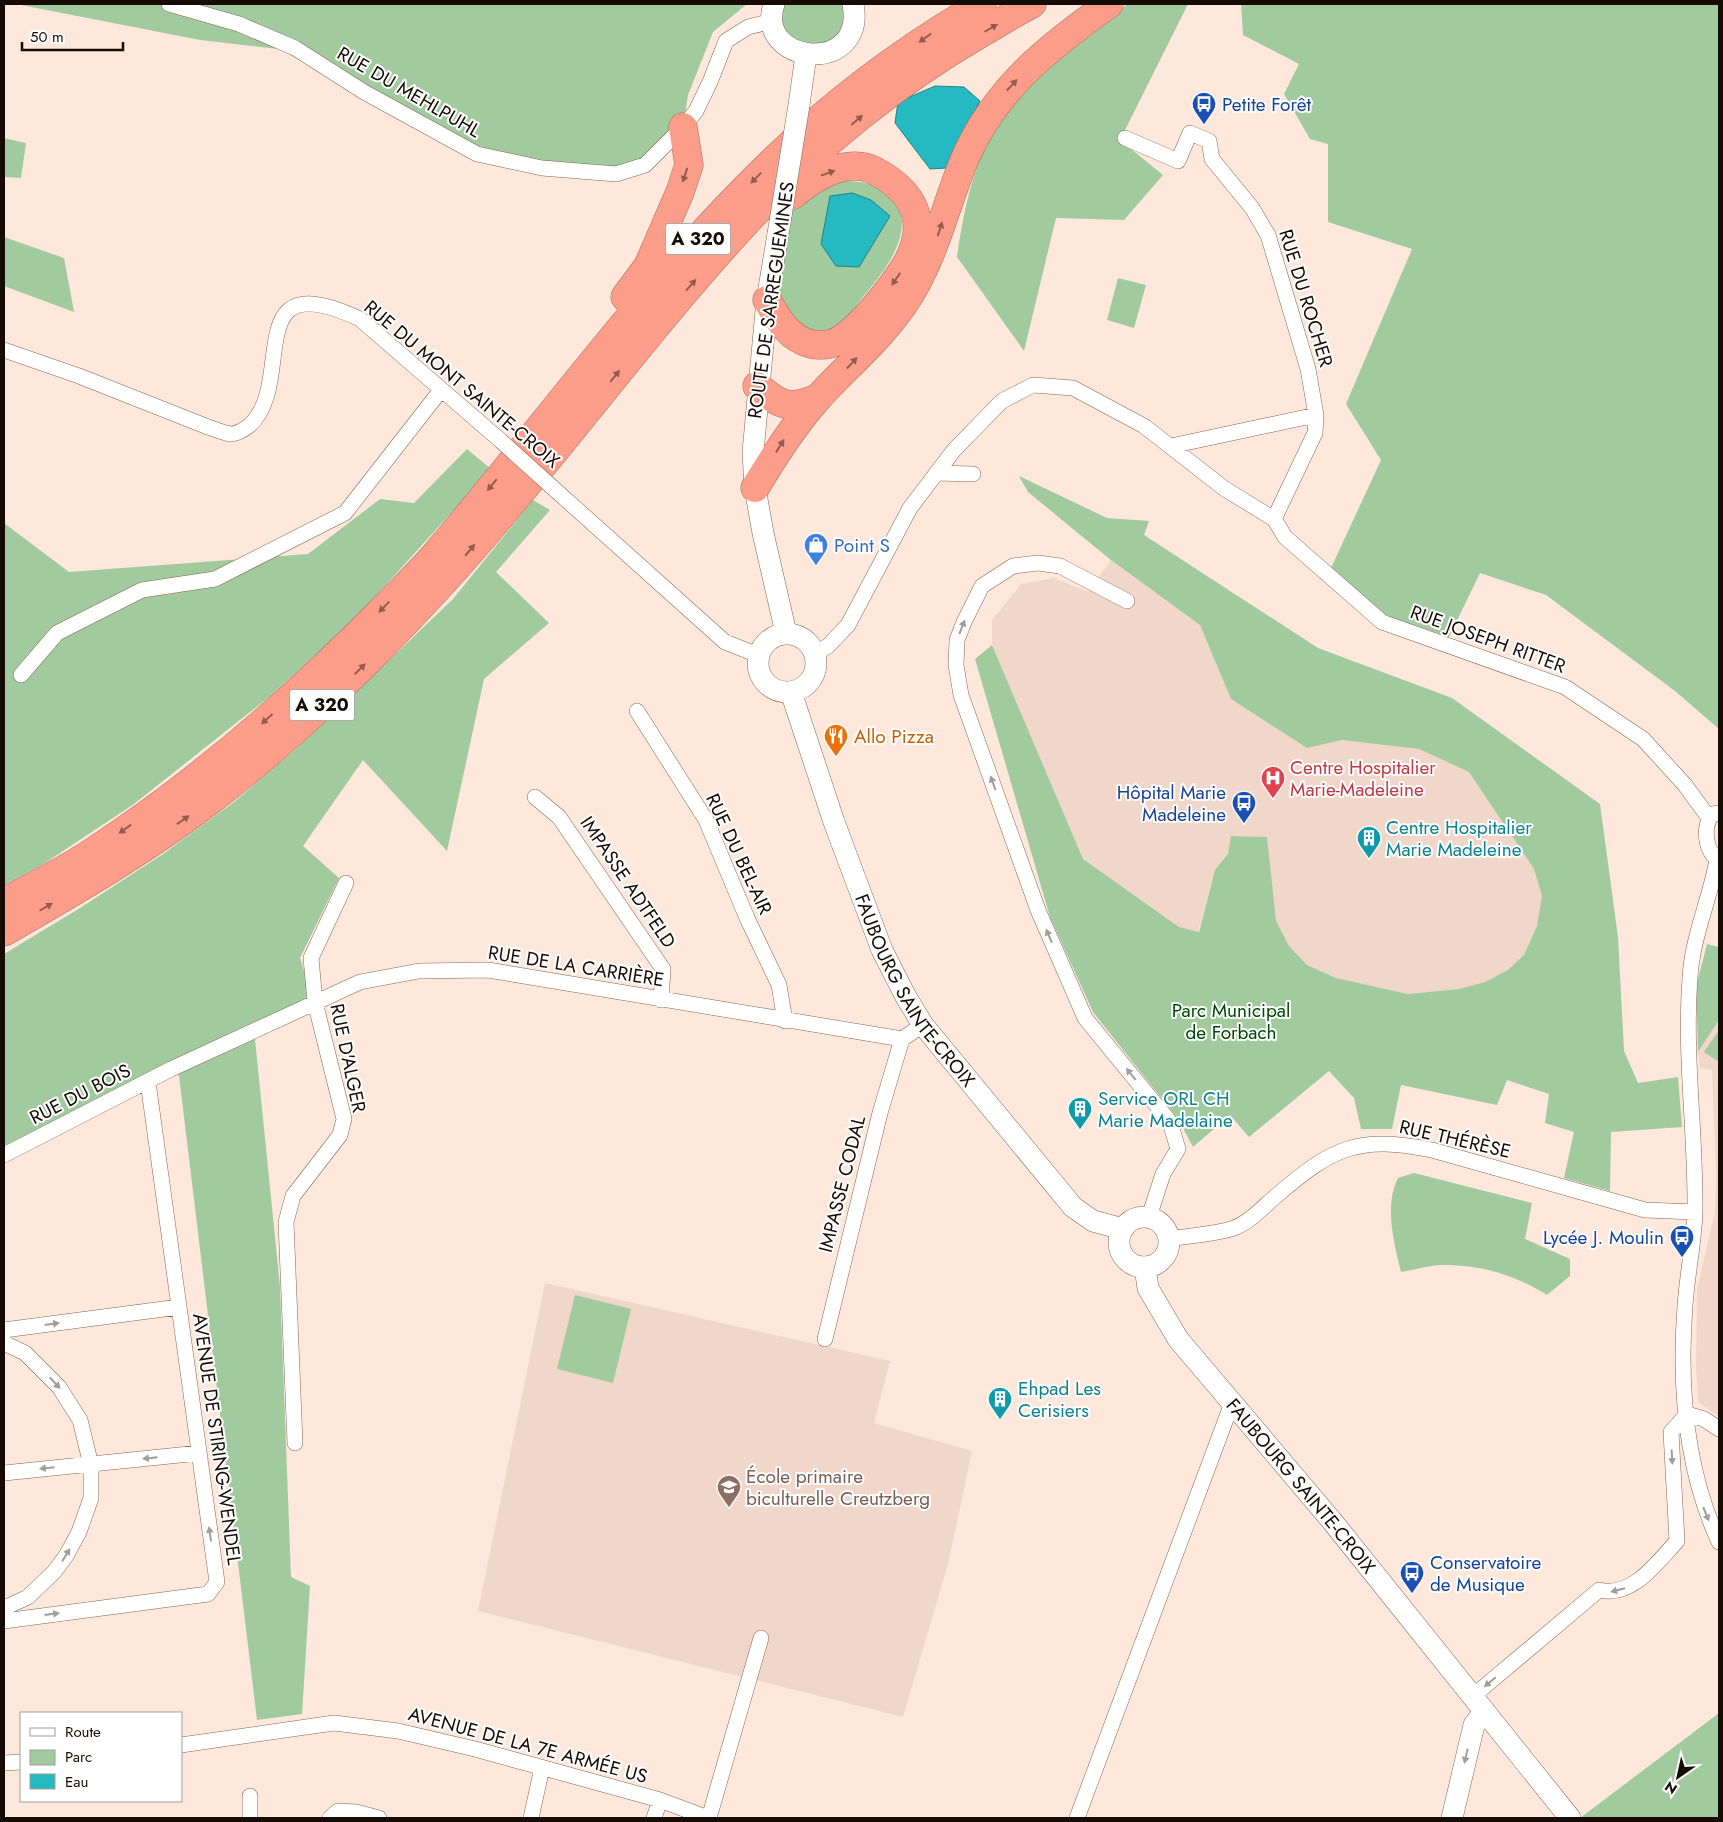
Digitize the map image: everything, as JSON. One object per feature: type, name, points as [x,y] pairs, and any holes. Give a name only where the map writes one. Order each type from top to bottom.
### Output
[{"type":"highway","name":"A 320","points":[[4,902],[90,853],[191,781],[261,725],[336,656],[438,551],[641,302],[773,160],[857,87],[935,31],[982,4]]},
{"type":"highway","name":"A 320","points":[[4,932],[104,874],[209,801],[278,746],[364,665],[456,567],[659,322],[756,211],[878,101],[948,52],[1032,4]]},
{"type":"highway","points":[[755,488],[784,440],[818,398],[892,320],[909,296],[934,250],[966,157],[982,123],[1001,96],[1041,54],[1109,4]]},
{"type":"highway","points":[[556,407],[571,372],[648,266],[680,192],[689,165],[683,127]]},
{"type":"highway","points":[[756,211],[776,209],[812,179],[847,166],[868,168],[891,180],[908,198],[917,221],[915,244],[907,264],[890,288],[850,333],[830,344],[812,344],[794,337],[782,324],[767,300]]},
{"type":"highway","points":[[758,386],[773,399],[786,404],[800,406],[818,398]]},
{"type":"main road","points":[[773,12],[776,33],[794,51],[806,55],[826,53],[843,43],[851,32],[854,18],[853,4]]},
{"type":"main road","name":"ROUTE DE SARREGUEMINES","points":[[786,633],[763,533],[755,488],[753,452],[767,300],[806,55]]},
{"type":"main road","points":[[786,633],[799,636],[809,643],[815,654],[816,671],[806,686],[791,692],[776,690],[764,682],[758,669],[758,655],[769,639],[786,633]]},
{"type":"main road","name":"FAUBOURG SAINTE-CROIX","points":[[791,692],[834,822],[882,950],[923,1025],[1073,1207],[1093,1221],[1123,1229]]},
{"type":"main road","points":[[1149,1217],[1162,1224],[1170,1239],[1169,1250],[1164,1258],[1155,1265],[1145,1267],[1133,1264],[1123,1255],[1119,1242],[1123,1229],[1136,1218],[1149,1217]]},
{"type":"main road","name":"FAUBOURG SAINTE-CROIX","points":[[1145,1267],[1148,1288],[1159,1310],[1178,1339],[1332,1521],[1570,1818]]},
{"type":"main road","points":[[1452,1818],[1478,1704]]},
{"type":"street","name":"RUE DU MEHLPUHL","points":[[169,4],[239,24],[295,48],[364,92],[477,154],[542,168],[616,174],[645,165],[683,127],[696,111],[726,41],[773,12]]},
{"type":"street","name":"RUE DU ROCHER","points":[[1124,138],[1178,161],[1190,133],[1209,141],[1212,159],[1252,208],[1268,235],[1308,369],[1316,415],[1315,433],[1274,520]]},
{"type":"street","name":"RUE DU MONT SAINTE-CROIX","points":[[4,350],[79,376],[230,434],[245,430],[257,418],[267,395],[276,331],[281,319],[292,308],[309,304],[335,307],[360,319],[501,441],[725,642],[758,655]]},
{"type":"street","points":[[815,654],[828,646],[848,625],[910,508],[954,450],[1002,401],[1032,385],[1073,388],[1144,426],[1225,489],[1274,520]]},
{"type":"street","points":[[21,675],[57,633],[133,594],[142,590],[215,578],[344,513],[441,390]]},
{"type":"street","points":[[1171,446],[1316,415]]},
{"type":"street","points":[[936,473],[973,474],[954,450]]},
{"type":"street","name":"RUE JOSEPH RITTER","points":[[1274,520],[1285,537],[1382,622],[1564,687],[1643,740],[1714,816]]},
{"type":"street","points":[[1127,601],[1060,566],[1038,563],[1013,566],[982,586],[972,602],[957,640],[956,665],[961,695],[1038,910],[1085,1018],[1170,1122],[1178,1149],[1163,1174],[1149,1217]]},
{"type":"street","name":"RUE DU BEL-AIR","points":[[637,712],[706,820],[747,918],[779,985],[786,1021]]},
{"type":"street","name":"IMPASSE ADTFELD","points":[[535,797],[559,817],[663,969],[660,1000]]},
{"type":"street","points":[[1714,816],[1706,828],[1711,852],[1718,860],[1690,976],[1695,1212],[1685,1306],[1683,1345],[1687,1414],[1692,1457],[1702,1501],[1719,1542]]},
{"type":"street","name":"RUE D'ALGER","points":[[295,1443],[286,1222],[293,1196],[340,1136],[344,1119],[315,1002],[311,958],[346,883]]},
{"type":"street","name":"RUE DE LA CARRIÈRE","points":[[148,1082],[360,982],[419,971],[488,970],[902,1039]]},
{"type":"street","points":[[902,1039],[923,1025]]},
{"type":"street","name":"IMPASSE CODAL","points":[[826,1340],[877,1123],[902,1039]]},
{"type":"street","name":"RUE DU BOIS","points":[[4,1155],[148,1082]]},
{"type":"street","name":"AVENUE DE STIRING-WENDEL","points":[[4,1620],[208,1594],[217,1582],[148,1082]]},
{"type":"street","name":"RUE THÉRÈSE","points":[[1170,1239],[1234,1228],[1248,1220],[1302,1174],[1337,1152],[1363,1144],[1407,1145],[1432,1150],[1645,1210],[1695,1212]]},
{"type":"street","points":[[4,1330],[179,1307]]},
{"type":"street","points":[[4,1343],[25,1353],[59,1387],[80,1420],[91,1465],[91,1498],[79,1532],[66,1556],[54,1572],[28,1597],[4,1608]]},
{"type":"street","points":[[1077,1818],[1232,1403]]},
{"type":"street","points":[[1687,1414],[1704,1419],[1719,1429]]},
{"type":"street","points":[[1478,1704],[1599,1590],[1611,1593],[1623,1590],[1655,1566],[1677,1541],[1671,1432],[1687,1414]]},
{"type":"street","points":[[4,1473],[199,1452]]},
{"type":"street","points":[[708,1818],[761,1638]]},
{"type":"street","name":"AVENUE DE LA 7E ARMÉE US","points":[[182,1746],[334,1723],[398,1731],[660,1800],[708,1818]]},
{"type":"street","points":[[4,1763],[20,1762]]},
{"type":"street","points":[[531,1818],[542,1768]]},
{"type":"street","points":[[250,1796],[250,1818]]},
{"type":"street","points":[[654,1818],[660,1800]]},
{"type":"street","points":[[330,1818],[338,1811],[356,1812],[380,1818]]},
{"type":"shaded area","name":"Centre Hospitalier Marie-Madeleine","points":[[1111,560],[1200,625],[1231,699],[1307,748],[1342,740],[1419,749],[1469,772],[1534,869],[1542,896],[1537,926],[1524,955],[1509,970],[1485,982],[1459,989],[1408,994],[1336,978],[1307,965],[1289,946],[1275,921],[1267,837],[1231,836],[1228,854],[1215,870],[1198,932],[1179,927],[1083,859],[992,645],[992,620],[1021,584],[1054,578],[1088,592]]},
{"type":"shaded area","points":[[1719,1020],[1719,1417],[1698,1402],[1696,1367],[1697,1289],[1715,1212],[1716,1173],[1712,1070],[1700,1068],[1698,1052]]},
{"type":"shaded area","name":"École primaire biculturelle Creutzberg","points":[[545,1283],[890,1361],[874,1423],[972,1451],[948,1564],[903,1717],[478,1611]]},
{"type":"green space","points":[[16,4],[747,4],[713,32],[688,95],[683,127],[645,165],[616,174],[492,154],[278,49],[200,40]]},
{"type":"green space","points":[[782,4],[845,4],[843,29],[827,44],[805,46],[786,33],[782,23]]},
{"type":"green space","points":[[1128,4],[1188,4],[1120,140],[1163,175],[1124,220],[1056,218],[1024,351],[957,257],[968,197],[989,139],[1010,105],[1057,59],[1100,23]]},
{"type":"green space","points":[[1241,4],[1719,4],[1719,729],[1675,691],[1546,595],[1480,573],[1449,637],[1386,616],[1331,568],[1381,460],[1346,404],[1412,249],[1328,222],[1328,144],[1310,139],[1284,94],[1299,64],[1243,35]]},
{"type":"green space","points":[[4,138],[26,143],[21,178],[4,177]]},
{"type":"green space","points":[[842,181],[868,184],[886,192],[899,209],[902,222],[900,236],[889,263],[842,323],[830,331],[817,334],[798,325],[778,304],[787,216],[817,186]]},
{"type":"green space","points":[[4,237],[64,258],[74,312],[4,286]]},
{"type":"green space","points":[[1118,278],[1146,285],[1134,328],[1107,320]]},
{"type":"green space","points":[[467,449],[491,469],[355,619],[269,697],[134,804],[42,865],[4,885],[4,523],[69,572],[308,554],[380,499],[414,503]]},
{"type":"green space","name":"Parc Municipal de Forbach","points":[[1019,476],[1107,518],[1149,521],[1144,535],[1318,648],[1452,698],[1600,804],[1618,937],[1624,1051],[1638,1083],[1678,1077],[1682,1127],[1611,1132],[1610,1191],[1564,1178],[1574,1132],[1545,1123],[1549,1094],[1507,1080],[1497,1105],[1401,1085],[1392,1129],[1361,1129],[1354,1098],[1329,1071],[1249,1137],[1230,1115],[1193,1147],[1178,1119],[1093,1012],[1050,917],[975,659],[992,645],[1083,859],[1179,927],[1199,932],[1215,870],[1228,854],[1231,836],[1267,837],[1276,921],[1289,946],[1307,965],[1336,978],[1408,994],[1459,989],[1485,982],[1508,970],[1524,955],[1537,926],[1542,896],[1534,869],[1469,772],[1419,749],[1342,740],[1307,748],[1231,699],[1200,625],[1111,560],[1079,534],[1028,492]]},
{"type":"green space","points":[[533,500],[550,510],[496,572],[549,623],[484,679],[447,851],[363,760],[303,846],[339,878],[300,958],[311,993],[255,1039],[280,1287],[291,1577],[310,1586],[302,1714],[257,1720],[177,1059],[4,1146],[4,954],[80,908],[163,854],[234,802],[295,750],[453,599]]},
{"type":"green space","points":[[1707,944],[1719,947],[1719,1020],[1698,1052],[1696,987]]},
{"type":"green space","points":[[1719,1030],[1719,1062],[1704,1052]]},
{"type":"green space","points":[[1414,1173],[1532,1203],[1525,1239],[1570,1259],[1570,1276],[1547,1295],[1523,1282],[1485,1269],[1457,1265],[1438,1265],[1401,1272],[1392,1225],[1392,1200],[1398,1178]]},
{"type":"green space","points":[[575,1295],[631,1309],[613,1383],[557,1369]]},
{"type":"green space","points":[[1719,1713],[1719,1818],[1580,1818]]},
{"type":"water","points":[[935,86],[964,87],[980,101],[947,168],[930,169],[895,123],[898,102]]},
{"type":"water","points":[[852,193],[871,200],[890,216],[859,267],[836,266],[821,244],[830,196]]},
{"type":"place","name":"Petite Forêt","points":[[1204,125]]},
{"type":"place","name":"Point S","points":[[816,566]]},
{"type":"place","name":"Allo Pizza","points":[[836,757]]},
{"type":"place","name":"Centre Hospitalier Marie-Madeleine","points":[[1273,799]]},
{"type":"place","name":"Hôpital Marie Madeleine","points":[[1244,824]]},
{"type":"place","name":"Centre Hospitalier Marie Madeleine","points":[[1369,859]]},
{"type":"place","name":"Service ORL CH Marie Madelaine","points":[[1080,1130]]},
{"type":"place","name":"Lycée J. Moulin","points":[[1682,1258]]},
{"type":"place","name":"Ehpad Les Cerisiers","points":[[1000,1420]]},
{"type":"place","name":"École primaire biculturelle Creutzberg","points":[[729,1508]]},
{"type":"place","name":"Conservatoire de Musique","points":[[1412,1594]]}]
